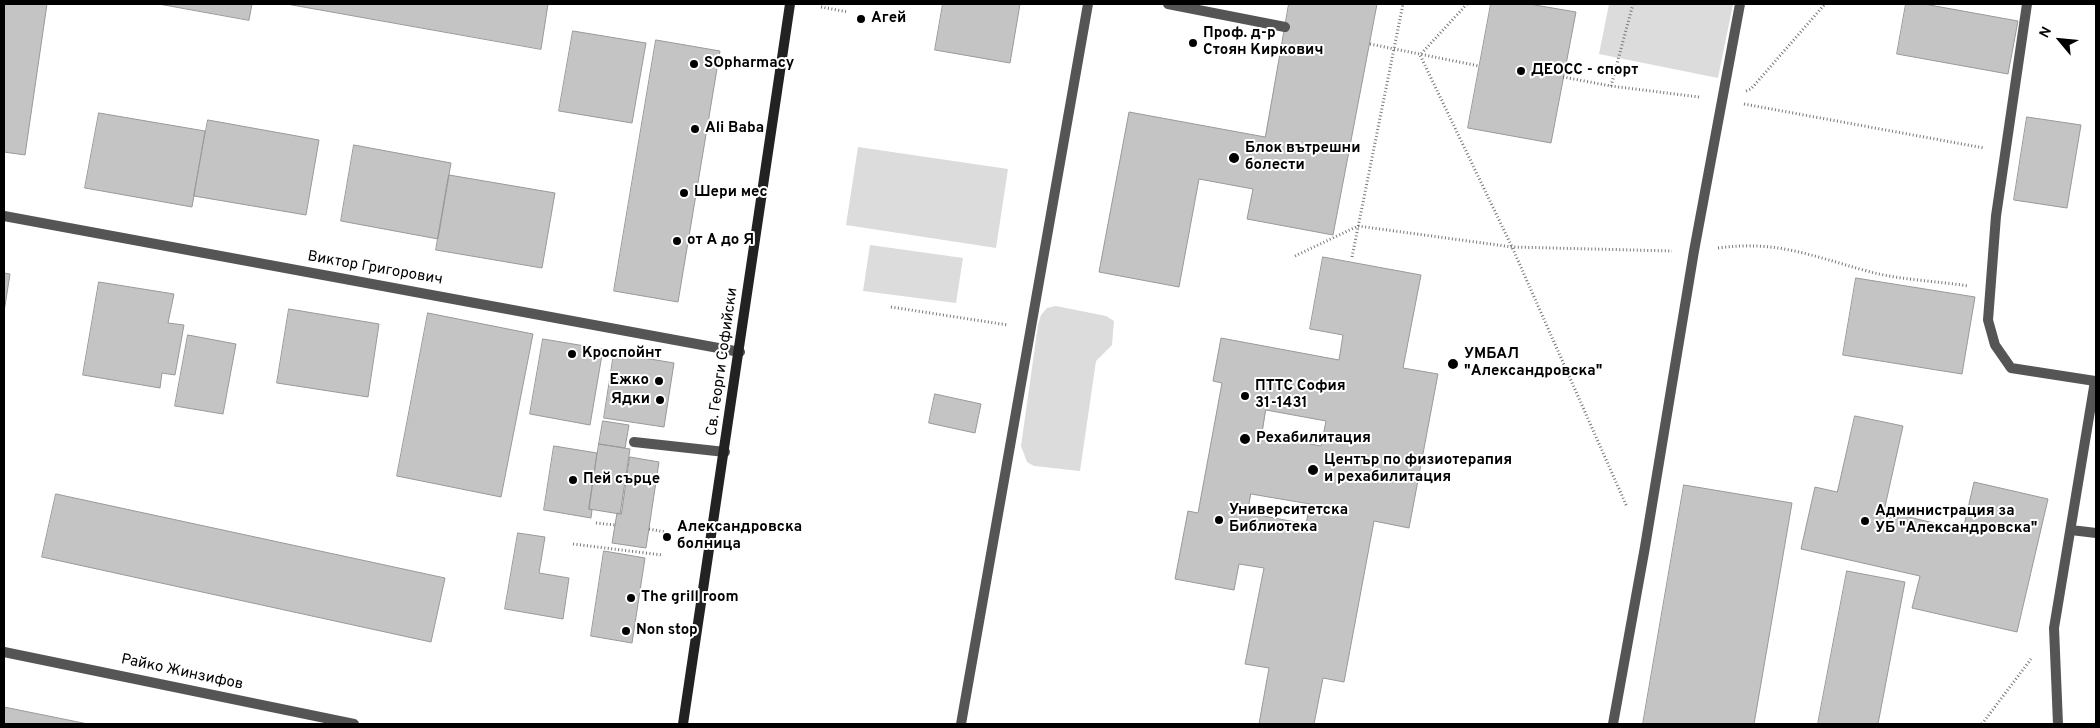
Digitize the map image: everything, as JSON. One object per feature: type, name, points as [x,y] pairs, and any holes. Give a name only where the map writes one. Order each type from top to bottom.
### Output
[{"type":"main road","name":"Св. Георги Софийски","points":[[683,724],[740,352],[790,4]]},
{"type":"street","points":[[962,724],[1088,4]]},
{"type":"street","points":[[1168,4],[1285,27]]},
{"type":"street","points":[[1613,724],[1645,547],[1694,251],[1740,4]]},
{"type":"street","points":[[2027,4],[1996,216],[1988,320],[1995,345],[2010,368],[2096,381],[2054,628],[2058,724]]},
{"type":"street","name":"Виктор Григорович","points":[[4,216],[740,352]]},
{"type":"street","points":[[634,442],[725,452]]},
{"type":"street","points":[[2071,530],[2096,533]]},
{"type":"street","name":"Райко Жинзифов","points":[[4,652],[326,721],[354,724]]},
{"type":"path","points":[[1352,256],[1404,4]]},
{"type":"path","points":[[1420,55],[1468,4]]},
{"type":"path","points":[[1611,86],[1633,4]]},
{"type":"path","points":[[1722,100],[1752,90],[1825,4]]},
{"type":"path","points":[[821,7],[848,12]]},
{"type":"path","points":[[1370,44],[1479,66]]},
{"type":"path","points":[[1420,55],[1512,247],[1629,511]]},
{"type":"path","points":[[1563,77],[1611,86],[1722,100],[2006,152]]},
{"type":"path","points":[[1295,256],[1358,226],[1512,247],[1694,251],[1729,246],[1772,246],[1805,252],[1869,272],[1990,289]]},
{"type":"path","points":[[890,307],[1030,329]]},
{"type":"path","points":[[596,523],[615,525]]},
{"type":"path","points":[[649,529],[666,532]]},
{"type":"path","points":[[573,544],[662,555]]},
{"type":"path","points":[[1982,724],[2054,628]]},
{"type":"shaded area","points":[[1609,4],[1733,4],[1718,78],[1599,54]]},
{"type":"shaded area","points":[[858,147],[1008,169],[996,248],[846,225]]},
{"type":"shaded area","points":[[870,245],[963,258],[956,303],[863,291]]},
{"type":"shaded area","points":[[1056,306],[1106,316],[1114,321],[1112,345],[1096,361],[1080,471],[1034,466],[1027,462],[1021,446],[1038,325],[1041,315],[1047,308]]},
{"type":"building","points":[[4,4],[47,4],[25,155],[4,152]]},
{"type":"building","points":[[159,4],[252,4],[249,20]]},
{"type":"building","points":[[287,4],[548,4],[541,49]]},
{"type":"building","points":[[943,4],[1020,4],[1010,63],[935,50]]},
{"type":"building","name":"Блок вътрешни болести","points":[[1289,4],[1377,4],[1333,235],[1247,219],[1253,189],[1199,179],[1179,287],[1099,272],[1129,112],[1265,137]]},
{"type":"building","name":"ДЕОСС - спорт","points":[[1491,4],[1529,4],[1576,12],[1551,143],[1468,128]]},
{"type":"building","points":[[1906,4],[1924,4],[2018,21],[2008,74],[1897,54]]},
{"type":"building","points":[[573,31],[646,43],[632,123],[559,111]]},
{"type":"building","points":[[656,40],[720,51],[678,302],[614,291]]},
{"type":"building","points":[[99,113],[205,131],[192,207],[85,188]]},
{"type":"building","points":[[2027,117],[2081,125],[2067,208],[2014,200]]},
{"type":"building","points":[[208,120],[319,140],[306,215],[194,196]]},
{"type":"building","points":[[354,145],[451,163],[438,239],[341,221]]},
{"type":"building","points":[[449,175],[555,193],[542,268],[436,250]]},
{"type":"building","name":"Център по физиотерапия и рехабилитация","points":[[1323,257],[1421,275],[1403,368],[1438,374],[1409,528],[1374,521],[1344,682],[1323,678],[1314,724],[1259,724],[1269,668],[1245,664],[1264,568],[1239,564],[1234,590],[1175,579],[1188,511],[1198,513],[1222,383],[1213,381],[1221,338],[1339,360],[1343,335],[1310,329]],"holes":[[[1266,410],[1326,421],[1321,446],[1262,435]],[[1251,494],[1310,504],[1306,524],[1248,513]]]},
{"type":"building","points":[[4,273],[10,274],[4,312]]},
{"type":"building","points":[[1856,278],[1975,297],[1962,374],[1843,355]]},
{"type":"building","points":[[99,282],[174,294],[168,323],[184,325],[175,375],[162,373],[160,388],[83,375]]},
{"type":"building","points":[[289,309],[379,324],[368,397],[277,383]]},
{"type":"building","points":[[428,313],[533,334],[501,497],[397,476]]},
{"type":"building","points":[[188,335],[236,344],[223,414],[175,406]]},
{"type":"building","points":[[543,339],[603,349],[590,425],[530,414]]},
{"type":"building","points":[[614,353],[674,363],[664,427],[604,418]]},
{"type":"building","points":[[935,394],[981,404],[975,433],[929,423]]},
{"type":"building","name":"Администрация за УБ \"Александровска\"","points":[[1855,416],[1903,426],[1884,511],[1963,530],[1974,482],[2048,499],[2017,632],[1912,608],[1920,576],[1801,549],[1815,487],[1837,492]]},
{"type":"building","points":[[603,421],[629,425],[625,448],[599,444]]},
{"type":"building","points":[[599,444],[630,449],[620,514],[589,509]]},
{"type":"building","points":[[554,446],[597,453],[589,509],[592,510],[591,518],[544,510]]},
{"type":"building","points":[[630,457],[659,462],[646,548],[612,543],[617,513],[621,514]]},
{"type":"building","points":[[1684,485],[1792,503],[1754,724],[1643,724]]},
{"type":"building","points":[[56,494],[445,578],[431,642],[42,557]]},
{"type":"building","points":[[518,533],[545,537],[539,573],[569,578],[563,619],[505,609]]},
{"type":"building","points":[[604,551],[645,558],[632,643],[591,636]]},
{"type":"building","points":[[1847,571],[1905,582],[1878,724],[1818,724]]},
{"type":"building","points":[[4,707],[88,724],[4,724]]},
{"type":"place","name":"Агей","points":[[861,19]]},
{"type":"place","name":"Проф. д-р Стоян Киркович","points":[[1193,43]]},
{"type":"place","name":"SOpharmacy","points":[[694,64]]},
{"type":"place","name":"ДЕОСС - спорт","points":[[1521,71]]},
{"type":"place","name":"Ali Baba","points":[[695,129]]},
{"type":"place","name":"Блок вътрешни болести","points":[[1234,158]]},
{"type":"place","name":"Шери мес","points":[[684,193]]},
{"type":"place","name":"от А до Я","points":[[677,241]]},
{"type":"place","name":"Кроспойнт","points":[[572,354]]},
{"type":"place","name":"УМБАЛ \"Александровска\"","points":[[1453,364]]},
{"type":"place","name":"Ежко","points":[[659,381]]},
{"type":"place","name":"ПТТС София 31-1431","points":[[1245,396]]},
{"type":"place","name":"Ядки","points":[[660,400]]},
{"type":"place","name":"Рехабилитация","points":[[1245,439]]},
{"type":"place","name":"Център по физиотерапия и рехабилитация","points":[[1313,470]]},
{"type":"place","name":"Пей сърце","points":[[573,480]]},
{"type":"place","name":"Университетска Библиотека","points":[[1219,520]]},
{"type":"place","name":"Администрация за УБ \"Александровска\"","points":[[1865,521]]},
{"type":"place","name":"Александровска болница","points":[[667,537]]},
{"type":"place","name":"The grill room","points":[[631,598]]},
{"type":"place","name":"Non stop","points":[[626,631]]}]
